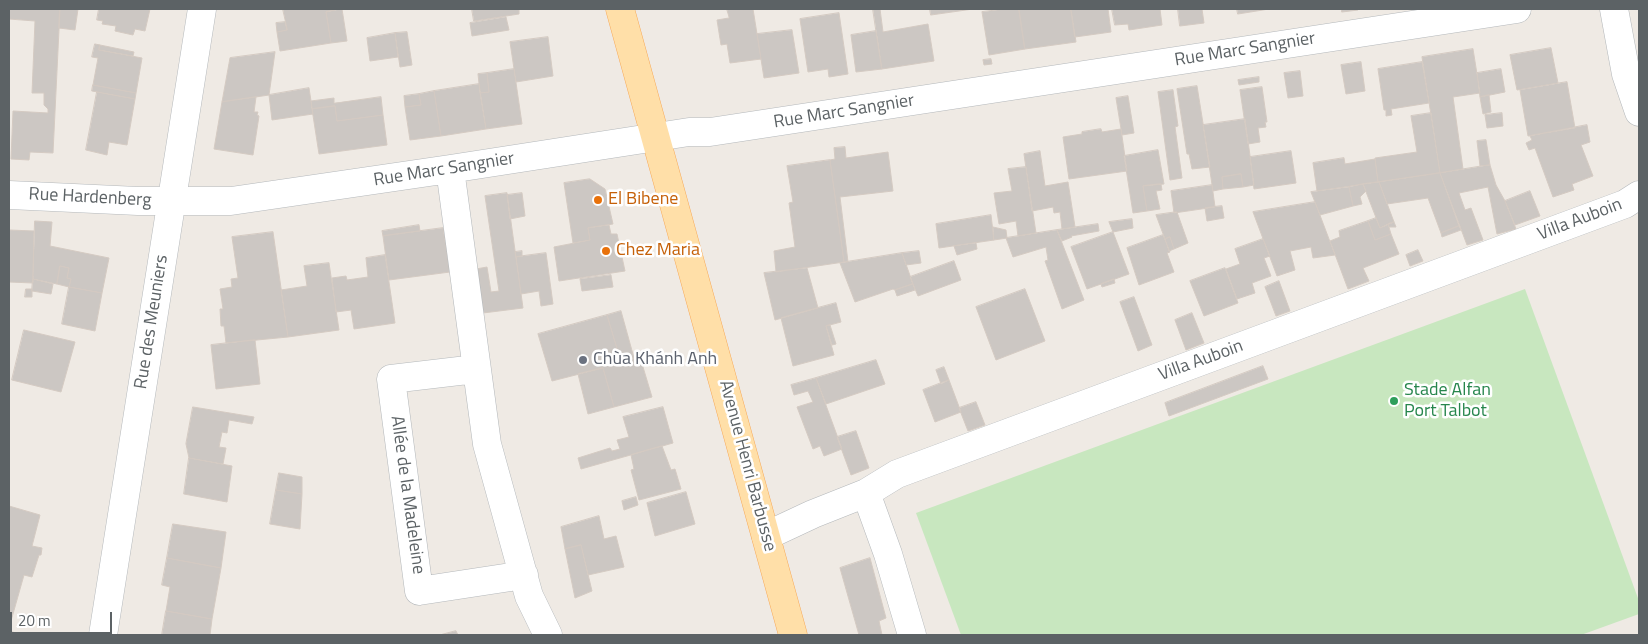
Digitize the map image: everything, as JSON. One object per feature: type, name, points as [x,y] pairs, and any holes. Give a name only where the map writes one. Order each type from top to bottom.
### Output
[{"type":"main road","name":"Avenue Henri Barbusse","points":[[620,9],[793,635]]},
{"type":"street","name":"Rue des Meuniers","points":[[103,635],[202,9]]},
{"type":"street","name":"Rue Marc Sangnier","points":[[171,201],[231,201],[689,132],[710,132],[1517,9]]},
{"type":"street","points":[[1614,9],[1626,74],[1639,112]]},
{"type":"street","points":[[450,169],[487,444],[529,596],[548,635]]},
{"type":"street","name":"Rue Hardenberg","points":[[9,194],[171,201]]},
{"type":"street","name":"Villa Auboin","points":[[766,536],[813,514],[866,493],[897,474],[1625,204],[1639,195]]},
{"type":"street","name":"Allée de la Madeleine","points":[[476,369],[391,378],[419,590],[524,575]]},
{"type":"street","points":[[866,493],[888,554],[912,635]]},
{"type":"green space","name":"Stade Alfan Port Talbot","points":[[1525,289],[1639,601],[1639,614],[1581,635],[961,635],[916,513]]},
{"type":"building","points":[[9,9],[60,9],[53,153],[30,152],[29,160],[11,159],[13,111],[48,113],[48,109],[44,105],[44,93],[32,93],[35,21],[9,19]]},
{"type":"building","points":[[60,9],[78,9],[75,30],[59,28]]},
{"type":"building","points":[[99,9],[150,9],[145,31],[135,29],[133,35],[115,31],[116,26],[102,24],[103,21],[97,20]]},
{"type":"building","points":[[283,9],[335,9],[326,12],[331,43],[280,51],[277,32],[287,30]]},
{"type":"building","points":[[342,9],[347,41],[331,43],[326,12]]},
{"type":"building","points":[[472,9],[519,9],[519,14],[474,21]]},
{"type":"building","points":[[727,9],[753,9],[761,59],[730,63],[727,44],[721,45],[717,20],[729,18]]},
{"type":"building","points":[[873,9],[880,9],[883,32],[928,24],[934,61],[882,69]]},
{"type":"building","points":[[930,9],[973,9],[931,15]]},
{"type":"building","points":[[1019,9],[1025,49],[989,55],[982,12]]},
{"type":"building","points":[[1019,9],[1071,9],[1076,42],[1025,49]]},
{"type":"building","points":[[1071,9],[1108,9],[1111,32],[1075,37]]},
{"type":"building","points":[[1112,9],[1160,9],[1162,25],[1129,30],[1128,24],[1115,25]]},
{"type":"building","points":[[1178,9],[1202,9],[1204,23],[1180,26]]},
{"type":"building","points":[[1237,9],[1269,9],[1238,14]]},
{"type":"building","points":[[1342,9],[1358,9],[1358,10],[1342,12]]},
{"type":"building","points":[[839,13],[848,74],[829,77],[828,69],[808,72],[800,19]]},
{"type":"building","points":[[506,17],[509,30],[472,36],[470,23]]},
{"type":"building","points":[[285,22],[287,30],[277,32],[276,23]]},
{"type":"building","points":[[792,30],[799,73],[764,78],[757,34]]},
{"type":"building","points":[[876,31],[882,69],[856,72],[851,35]]},
{"type":"building","points":[[407,32],[412,65],[400,67],[395,33]]},
{"type":"building","points":[[395,33],[398,57],[370,61],[367,38]]},
{"type":"building","points":[[548,37],[553,76],[516,82],[510,42]]},
{"type":"building","points":[[95,44],[100,45],[99,50],[142,58],[136,93],[93,85],[98,58],[92,57]]},
{"type":"building","points":[[100,45],[134,52],[133,56],[99,50]]},
{"type":"building","points":[[1551,48],[1558,83],[1517,90],[1510,55]]},
{"type":"building","points":[[1473,49],[1480,93],[1453,97],[1463,169],[1440,173],[1422,57]]},
{"type":"building","points":[[275,52],[269,95],[222,102],[230,58]]},
{"type":"building","points":[[991,59],[992,64],[984,65],[983,60]]},
{"type":"building","points":[[1361,62],[1365,91],[1346,94],[1341,65]]},
{"type":"building","points":[[1422,62],[1429,103],[1391,109],[1392,115],[1386,116],[1378,69]]},
{"type":"building","points":[[514,69],[522,124],[486,129],[480,93],[489,92],[487,73]]},
{"type":"building","points":[[1501,69],[1505,92],[1480,97],[1477,73]]},
{"type":"building","points":[[1300,71],[1303,96],[1288,98],[1284,73]]},
{"type":"building","points":[[487,73],[489,92],[480,93],[478,74]]},
{"type":"building","points":[[1259,77],[1259,82],[1239,85],[1238,80]]},
{"type":"building","points":[[1567,82],[1575,128],[1528,136],[1520,90]]},
{"type":"building","points":[[479,84],[486,129],[441,136],[434,91]]},
{"type":"building","points":[[93,85],[136,93],[135,99],[92,91]]},
{"type":"building","points":[[1197,86],[1210,167],[1192,169],[1189,154],[1187,154],[1177,89]]},
{"type":"building","points":[[1262,87],[1266,127],[1258,128],[1260,142],[1248,144],[1240,90]]},
{"type":"building","points":[[309,88],[313,114],[272,120],[269,95]]},
{"type":"building","points":[[1173,90],[1178,126],[1175,127],[1182,178],[1170,180],[1158,92]]},
{"type":"building","points":[[434,91],[441,136],[410,140],[405,107],[421,105],[419,94]]},
{"type":"building","points":[[97,92],[135,99],[127,145],[109,142],[107,155],[86,150]]},
{"type":"building","points":[[419,94],[421,105],[405,107],[404,96]]},
{"type":"building","points":[[1489,95],[1491,112],[1483,114],[1480,97]]},
{"type":"building","points":[[1128,96],[1134,133],[1122,135],[1116,98]]},
{"type":"building","points":[[256,97],[254,112],[258,112],[257,115],[259,116],[253,155],[214,149],[222,102]]},
{"type":"building","points":[[381,97],[383,115],[337,121],[335,106],[312,109],[311,101],[334,98],[334,103]]},
{"type":"building","points":[[335,106],[337,121],[383,115],[387,145],[319,154],[312,109]]},
{"type":"building","points":[[1431,113],[1440,173],[1378,182],[1375,158],[1417,152],[1411,116]]},
{"type":"building","points":[[1502,113],[1503,126],[1487,128],[1485,115]]},
{"type":"building","points":[[1245,119],[1254,185],[1243,187],[1241,174],[1222,177],[1223,189],[1213,191],[1203,125]]},
{"type":"building","points":[[1587,125],[1590,142],[1581,145],[1593,176],[1572,184],[1574,190],[1553,197],[1535,148],[1529,150],[1526,143],[1532,140],[1530,136]]},
{"type":"building","points":[[1101,129],[1102,132],[1121,129],[1127,171],[1069,179],[1063,137]]},
{"type":"building","points":[[1486,140],[1490,165],[1480,166],[1477,141]]},
{"type":"building","points":[[845,147],[846,158],[888,152],[893,191],[840,197],[848,262],[844,262],[830,160],[835,159],[834,148]]},
{"type":"building","points":[[1158,150],[1164,184],[1143,186],[1147,211],[1133,213],[1124,156]]},
{"type":"building","points":[[1040,151],[1045,186],[1068,182],[1075,227],[1062,229],[1060,212],[1054,213],[1053,207],[1032,211],[1024,154]]},
{"type":"building","points":[[1291,151],[1296,183],[1254,189],[1250,157]]},
{"type":"building","points":[[1344,158],[1345,164],[1375,159],[1378,182],[1317,191],[1313,163]]},
{"type":"building","points":[[830,160],[844,262],[776,272],[774,251],[795,247],[789,203],[793,202],[787,166]]},
{"type":"building","points":[[1490,165],[1496,185],[1505,201],[1516,229],[1497,234],[1488,187],[1459,193],[1465,210],[1471,208],[1483,240],[1467,245],[1440,173]]},
{"type":"building","points":[[1026,167],[1036,233],[1018,236],[1016,221],[999,224],[994,193],[1012,191],[1008,169]]},
{"type":"building","points":[[1440,173],[1459,226],[1441,233],[1428,198],[1387,204],[1379,182]]},
{"type":"building","points":[[1241,174],[1243,187],[1223,189],[1222,177]]},
{"type":"building","points":[[590,179],[605,189],[613,224],[588,228],[590,240],[573,243],[564,183]]},
{"type":"building","points":[[1379,182],[1394,222],[1380,228],[1363,184]]},
{"type":"building","points":[[1161,184],[1162,190],[1156,191],[1160,209],[1147,211],[1143,186]]},
{"type":"building","points":[[1363,184],[1366,191],[1360,197],[1362,204],[1353,206],[1349,187]]},
{"type":"building","points":[[1212,185],[1215,207],[1174,213],[1171,191]]},
{"type":"building","points":[[1349,187],[1353,206],[1320,215],[1311,192]]},
{"type":"building","points":[[1530,191],[1540,216],[1515,225],[1505,201]]},
{"type":"building","points":[[507,193],[523,308],[483,313],[476,269],[487,267],[491,292],[499,291],[485,196]]},
{"type":"building","points":[[522,193],[525,216],[510,219],[507,195]]},
{"type":"building","points":[[1315,202],[1335,255],[1313,258],[1311,247],[1290,251],[1295,270],[1277,276],[1253,212]]},
{"type":"building","points":[[1222,206],[1224,218],[1207,221],[1205,208]]},
{"type":"building","points":[[1177,212],[1188,243],[1174,249],[1170,237],[1165,239],[1156,215]]},
{"type":"building","points":[[991,215],[994,240],[939,248],[936,224]]},
{"type":"building","points":[[1376,218],[1380,228],[1388,224],[1391,234],[1375,240],[1368,221]]},
{"type":"building","points":[[1132,219],[1133,228],[1113,232],[1109,222]]},
{"type":"building","points":[[35,221],[52,222],[50,246],[109,258],[102,293],[69,287],[71,279],[67,278],[69,268],[60,266],[57,284],[33,279]]},
{"type":"building","points":[[1368,221],[1375,240],[1391,234],[1399,254],[1363,268],[1369,281],[1348,289],[1330,241],[1340,237],[1339,231]]},
{"type":"building","points":[[1394,222],[1396,227],[1389,227],[1388,224]]},
{"type":"building","points":[[1098,224],[1099,231],[1071,236],[1062,241],[1057,230]]},
{"type":"building","points":[[419,225],[420,231],[383,236],[382,231]]},
{"type":"building","points":[[609,225],[611,234],[617,234],[625,271],[559,281],[554,247],[590,240],[588,228]]},
{"type":"building","points":[[1459,226],[1461,230],[1442,237],[1441,233]]},
{"type":"building","points":[[993,227],[1006,230],[1007,238],[994,240]]},
{"type":"building","points":[[443,228],[450,272],[389,280],[383,236]]},
{"type":"building","points":[[9,230],[34,231],[33,283],[9,282]]},
{"type":"building","points":[[1057,230],[1084,300],[1062,309],[1045,261],[1048,260],[1046,247],[1013,257],[1006,238]]},
{"type":"building","points":[[273,232],[288,337],[226,343],[224,326],[221,326],[220,309],[223,309],[220,289],[232,287],[231,279],[238,278],[232,237]]},
{"type":"building","points":[[1113,232],[1129,274],[1087,289],[1071,247]]},
{"type":"building","points":[[1163,235],[1170,252],[1167,253],[1174,272],[1139,285],[1127,248]]},
{"type":"building","points":[[1170,237],[1174,249],[1169,251],[1165,239]]},
{"type":"building","points":[[1263,239],[1270,256],[1264,258],[1271,276],[1252,283],[1255,293],[1237,299],[1226,269],[1240,264],[1235,249]]},
{"type":"building","points":[[976,243],[977,249],[957,255],[954,246]]},
{"type":"building","points":[[1418,250],[1423,261],[1410,266],[1406,255]]},
{"type":"building","points":[[522,251],[522,256],[516,257],[515,252]]},
{"type":"building","points":[[919,251],[921,263],[906,265],[902,253]]},
{"type":"building","points":[[546,253],[553,304],[541,306],[539,291],[521,294],[516,257]]},
{"type":"building","points":[[902,253],[913,284],[855,302],[840,263]]},
{"type":"building","points":[[385,255],[395,323],[354,329],[351,310],[336,312],[332,278],[346,276],[347,280],[368,277],[366,258]]},
{"type":"building","points":[[954,261],[961,280],[918,296],[910,277]]},
{"type":"building","points":[[329,263],[339,330],[288,337],[281,290],[307,286],[304,266]]},
{"type":"building","points":[[60,266],[69,268],[67,278],[71,279],[69,287],[57,284]]},
{"type":"building","points":[[807,268],[818,308],[775,320],[764,273]]},
{"type":"building","points":[[1225,268],[1238,303],[1204,316],[1190,281]]},
{"type":"building","points":[[611,275],[613,287],[582,291],[580,279]]},
{"type":"building","points":[[33,279],[53,284],[51,294],[32,291]]},
{"type":"building","points":[[1114,279],[1115,283],[1102,287],[1101,284]]},
{"type":"building","points":[[1279,281],[1290,311],[1276,316],[1265,287]]},
{"type":"building","points":[[913,284],[915,290],[897,296],[895,290]]},
{"type":"building","points":[[69,287],[102,293],[95,331],[62,324]]},
{"type":"building","points":[[26,289],[32,289],[32,297],[25,297]]},
{"type":"building","points":[[1025,289],[1045,341],[996,360],[976,307]]},
{"type":"building","points":[[1134,297],[1152,345],[1138,351],[1120,302]]},
{"type":"building","points":[[836,303],[841,322],[826,326],[834,355],[793,366],[781,318]]},
{"type":"building","points":[[621,311],[634,358],[621,362],[607,315]]},
{"type":"building","points":[[1192,313],[1204,343],[1186,350],[1175,320]]},
{"type":"building","name":"Chùa Khánh Anh","points":[[607,315],[621,362],[640,357],[652,397],[614,407],[603,368],[552,381],[538,334]]},
{"type":"building","points":[[830,325],[836,344],[832,345],[826,326]]},
{"type":"building","points":[[24,330],[75,342],[61,392],[12,380]]},
{"type":"building","points":[[255,340],[260,384],[216,389],[211,345]]},
{"type":"building","points":[[876,360],[885,384],[826,404],[816,378]]},
{"type":"building","points":[[1263,366],[1268,379],[1169,416],[1165,403]]},
{"type":"building","points":[[944,367],[949,380],[941,384],[936,370]]},
{"type":"building","points":[[603,368],[614,407],[588,414],[578,374]]},
{"type":"building","points":[[816,378],[842,449],[824,456],[820,446],[813,449],[797,407],[813,402],[808,391],[794,395],[791,385]]},
{"type":"building","points":[[949,380],[961,412],[935,422],[923,390]]},
{"type":"building","points":[[976,402],[985,425],[968,431],[959,408]]},
{"type":"building","points":[[193,407],[254,417],[252,424],[229,420],[227,433],[222,432],[219,447],[226,448],[223,464],[189,458],[186,444]]},
{"type":"building","points":[[663,407],[673,443],[581,469],[578,458],[610,448],[612,451],[620,449],[617,440],[629,437],[623,417]]},
{"type":"building","points":[[856,431],[869,468],[851,475],[837,437]]},
{"type":"building","points":[[662,446],[671,470],[675,469],[681,489],[639,500],[631,470],[634,469],[631,455]]},
{"type":"building","points":[[189,458],[232,466],[227,502],[184,494]]},
{"type":"building","points":[[279,473],[302,477],[302,494],[276,490]]},
{"type":"building","points":[[276,490],[302,494],[300,529],[270,524]]},
{"type":"building","points":[[686,492],[695,524],[655,536],[647,503]]},
{"type":"building","points":[[636,497],[638,505],[624,510],[622,501]]},
{"type":"building","points":[[9,506],[40,515],[32,546],[42,548],[32,577],[24,575],[9,628]]},
{"type":"building","points":[[599,516],[604,539],[616,536],[624,567],[588,575],[581,545],[565,549],[561,527]]},
{"type":"building","points":[[173,524],[226,532],[221,568],[167,558]]},
{"type":"building","points":[[581,545],[592,591],[575,598],[565,549]]},
{"type":"building","points":[[167,558],[221,568],[212,619],[166,611],[170,587],[162,585]]},
{"type":"building","points":[[870,558],[886,618],[879,621],[882,635],[859,635],[840,568]]},
{"type":"building","points":[[166,611],[212,619],[210,635],[162,635]]},
{"type":"building","points":[[9,631],[23,635],[9,635]]},
{"type":"building","points":[[456,631],[458,635],[440,635]]},
{"type":"place","name":"El Bibene","points":[[598,200]]},
{"type":"place","name":"Chez Maria","points":[[606,251]]},
{"type":"place","name":"Chùa Khánh Anh","points":[[583,360]]},
{"type":"place","name":"Stade Alfan Port Talbot","points":[[1394,401]]}]
